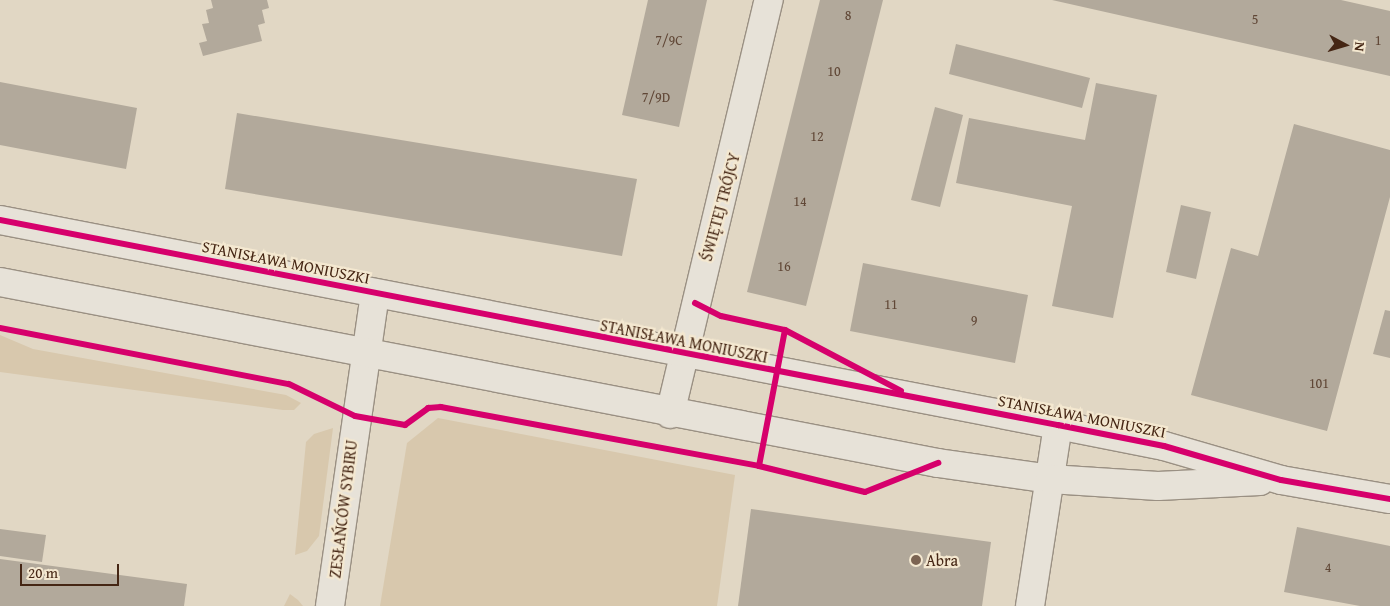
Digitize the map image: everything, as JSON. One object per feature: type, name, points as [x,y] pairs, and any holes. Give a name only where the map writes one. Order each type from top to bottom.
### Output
[{"type":"street","name":"ŚWIĘTEJ TRÓJCY","points":[[670,414],[770,0]]},
{"type":"street","name":"STANISŁAWA MONIUSZKI","points":[[0,220],[684,355],[1164,446],[1280,480],[1390,500]]},
{"type":"street","name":"STANISŁAWA MONIUSZKI","points":[[0,282],[187,322],[365,352],[670,414],[938,464],[1050,479],[1158,486],[1280,480]]},
{"type":"street","name":"ZESŁAŃCÓW SYBIRU","points":[[330,606],[365,352],[375,294]]},
{"type":"street","points":[[1030,606],[1058,425]]},
{"type":"shaded area","points":[[0,335],[33,349],[286,395],[301,403],[294,410],[283,410],[0,372]]},
{"type":"shaded area","points":[[438,418],[735,475],[717,606],[380,606],[407,443]]},
{"type":"shaded area","points":[[333,428],[319,536],[307,551],[295,555],[306,442],[314,434]]},
{"type":"shaded area","points":[[290,594],[298,600],[303,606],[284,606]]},
{"type":"building","points":[[211,0],[267,0],[269,8],[262,10],[265,23],[258,25],[262,41],[203,56],[199,43],[207,41],[202,24],[209,23],[206,10],[213,8]]},
{"type":"building","points":[[648,0],[707,0],[679,127],[622,115]]},
{"type":"building","points":[[820,0],[883,0],[806,306],[747,292]]},
{"type":"building","points":[[1052,0],[1341,0],[1390,11],[1390,76]]},
{"type":"building","points":[[956,44],[1090,78],[1082,108],[949,74]]},
{"type":"building","points":[[0,82],[137,108],[126,169],[0,145]]},
{"type":"building","points":[[1096,83],[1157,95],[1113,318],[1052,306],[1072,206],[956,183],[969,118],[1085,140]]},
{"type":"building","points":[[935,107],[963,115],[940,207],[911,200]]},
{"type":"building","points":[[237,113],[637,179],[622,256],[225,189]]},
{"type":"building","points":[[1294,124],[1390,150],[1390,197],[1327,431],[1191,395],[1231,248],[1258,256]]},
{"type":"building","points":[[1181,205],[1211,212],[1196,279],[1166,272]]},
{"type":"building","points":[[863,263],[1028,295],[1015,363],[850,331]]},
{"type":"building","points":[[1385,310],[1390,311],[1390,358],[1373,354]]},
{"type":"building","points":[[751,509],[991,542],[982,606],[738,606]]},
{"type":"building","points":[[1297,527],[1390,546],[1390,606],[1360,606],[1284,592]]},
{"type":"building","points":[[0,529],[46,535],[42,562],[0,556]]},
{"type":"building","points":[[0,559],[187,584],[184,606],[0,606]]},
{"type":"cycle path","points":[[0,220],[1164,446],[1281,480],[1390,499]]},
{"type":"cycle path","points":[[695,303],[721,316],[785,330],[901,391]]},
{"type":"cycle path","points":[[0,328],[289,384],[355,416],[405,425],[428,408],[441,407],[759,466],[865,492],[938,463]]},
{"type":"cycle path","points":[[759,466],[785,330]]},
{"type":"place","name":"Abra","points":[[916,560]]}]
